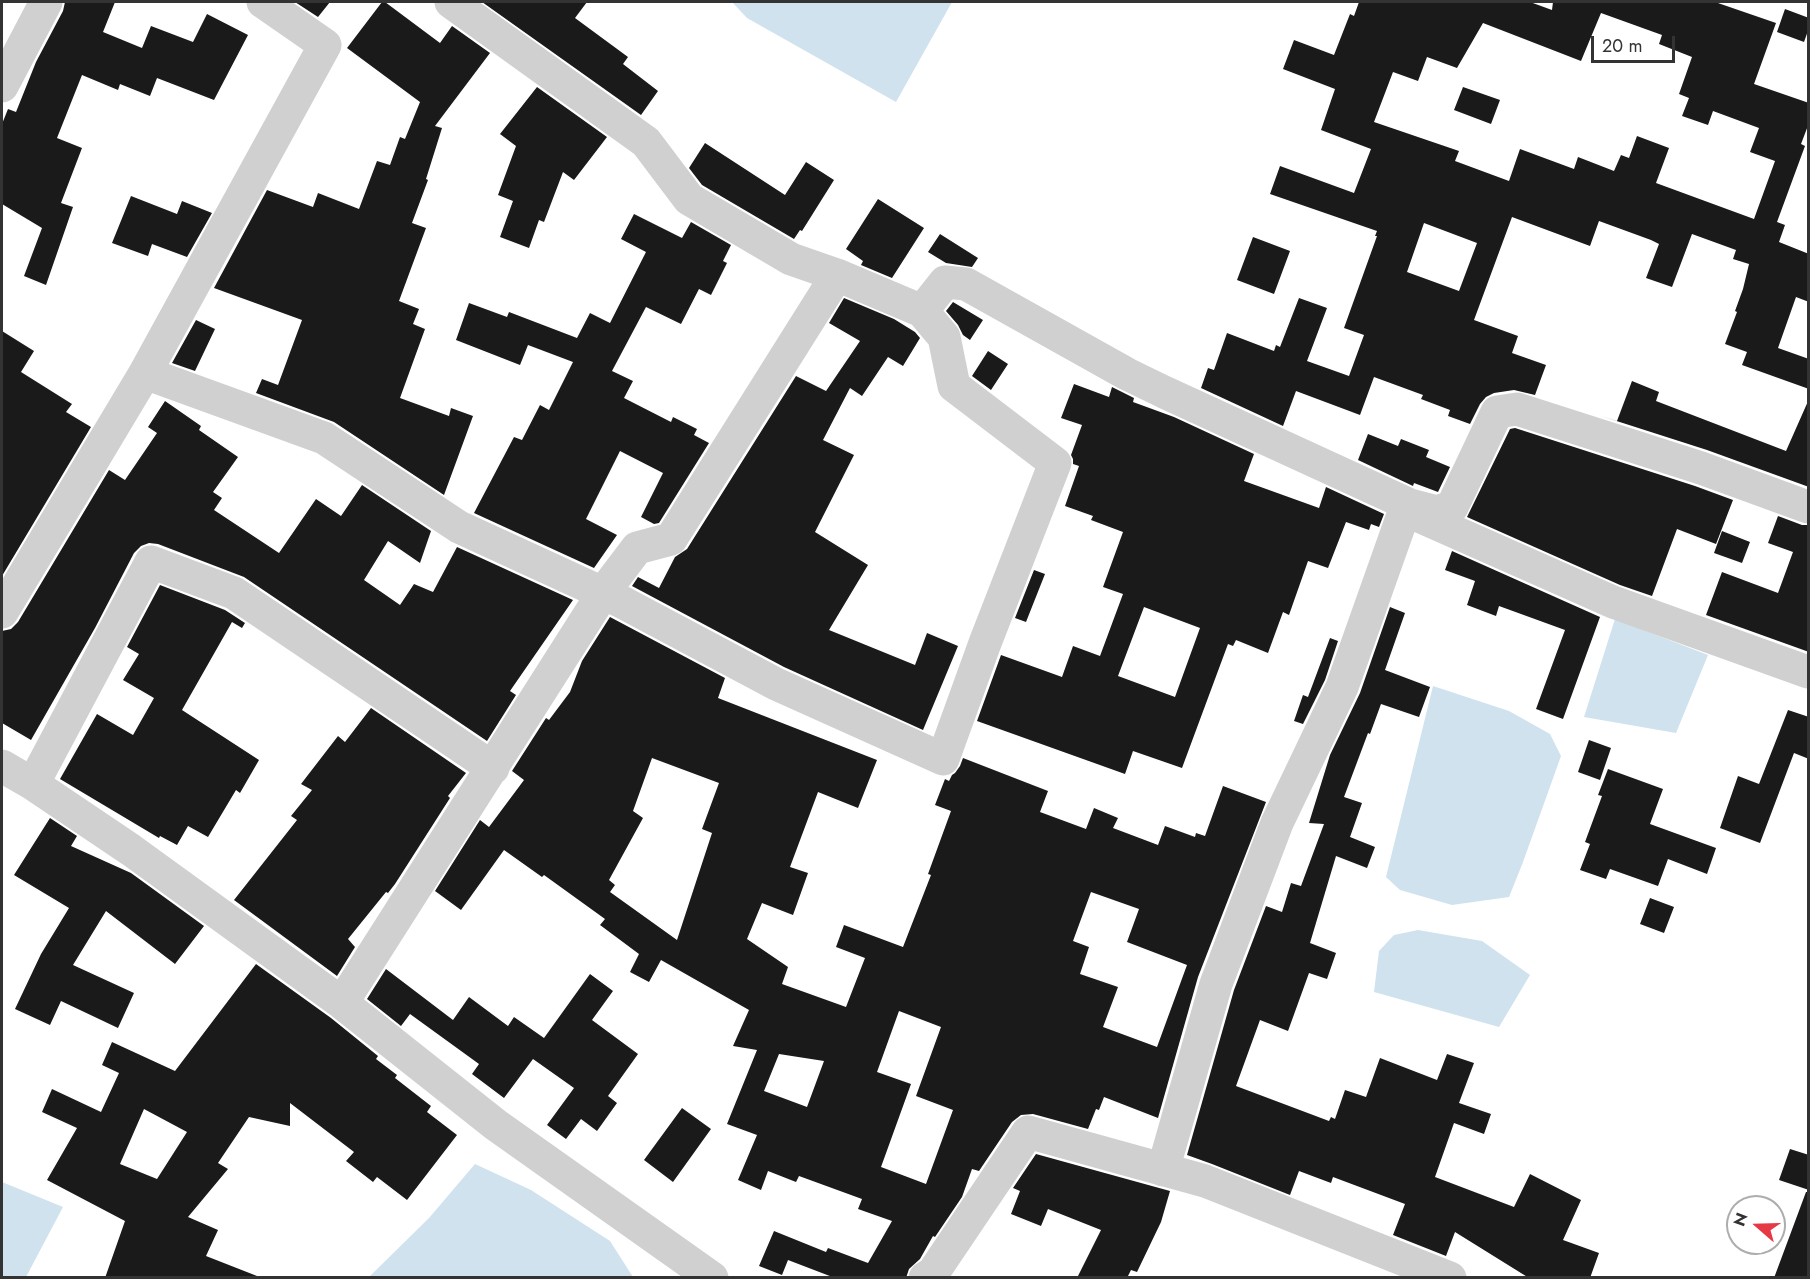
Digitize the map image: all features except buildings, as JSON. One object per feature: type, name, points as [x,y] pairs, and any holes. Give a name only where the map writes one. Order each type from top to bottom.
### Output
[{"type":"street","points":[[2,86],[46,2]]},
{"type":"street","points":[[2,612],[145,372],[325,45],[264,2]]},
{"type":"street","points":[[145,372],[324,438],[459,527],[603,593],[776,684],[943,759],[985,642],[1055,464],[954,386],[944,337],[922,311],[837,275],[791,259],[689,199],[646,142],[451,2]]},
{"type":"street","points":[[342,1003],[603,593],[637,548],[671,539],[837,275]]},
{"type":"street","points":[[922,311],[945,282],[966,284],[1127,374],[1164,392],[1410,506],[1437,512],[1452,507],[1497,412],[1518,409],[1692,465],[1809,507]]},
{"type":"street","points":[[1164,1170],[1216,984],[1277,823],[1342,687],[1403,515],[1412,513],[1613,602],[1809,672]]},
{"type":"street","points":[[33,784],[151,562],[234,593],[493,768]]},
{"type":"street","points":[[2,766],[33,784],[131,850],[342,1003],[496,1125],[712,1278]]},
{"type":"street","points":[[925,1278],[933,1273],[1028,1132],[1205,1181],[1450,1278]]},
{"type":"water","points":[[732,2],[952,2],[896,102],[747,18]]},
{"type":"water","points":[[1615,619],[1708,655],[1676,733],[1584,717]]},
{"type":"water","points":[[1433,686],[1509,711],[1550,734],[1561,756],[1509,897],[1452,905],[1400,890],[1386,877]]},
{"type":"water","points":[[1418,930],[1482,941],[1530,975],[1499,1027],[1374,992],[1379,951],[1394,935]]},
{"type":"water","points":[[475,1164],[531,1190],[610,1241],[633,1277],[369,1277],[429,1218]]},
{"type":"water","points":[[2,1182],[63,1207],[26,1277],[2,1277]]}]
